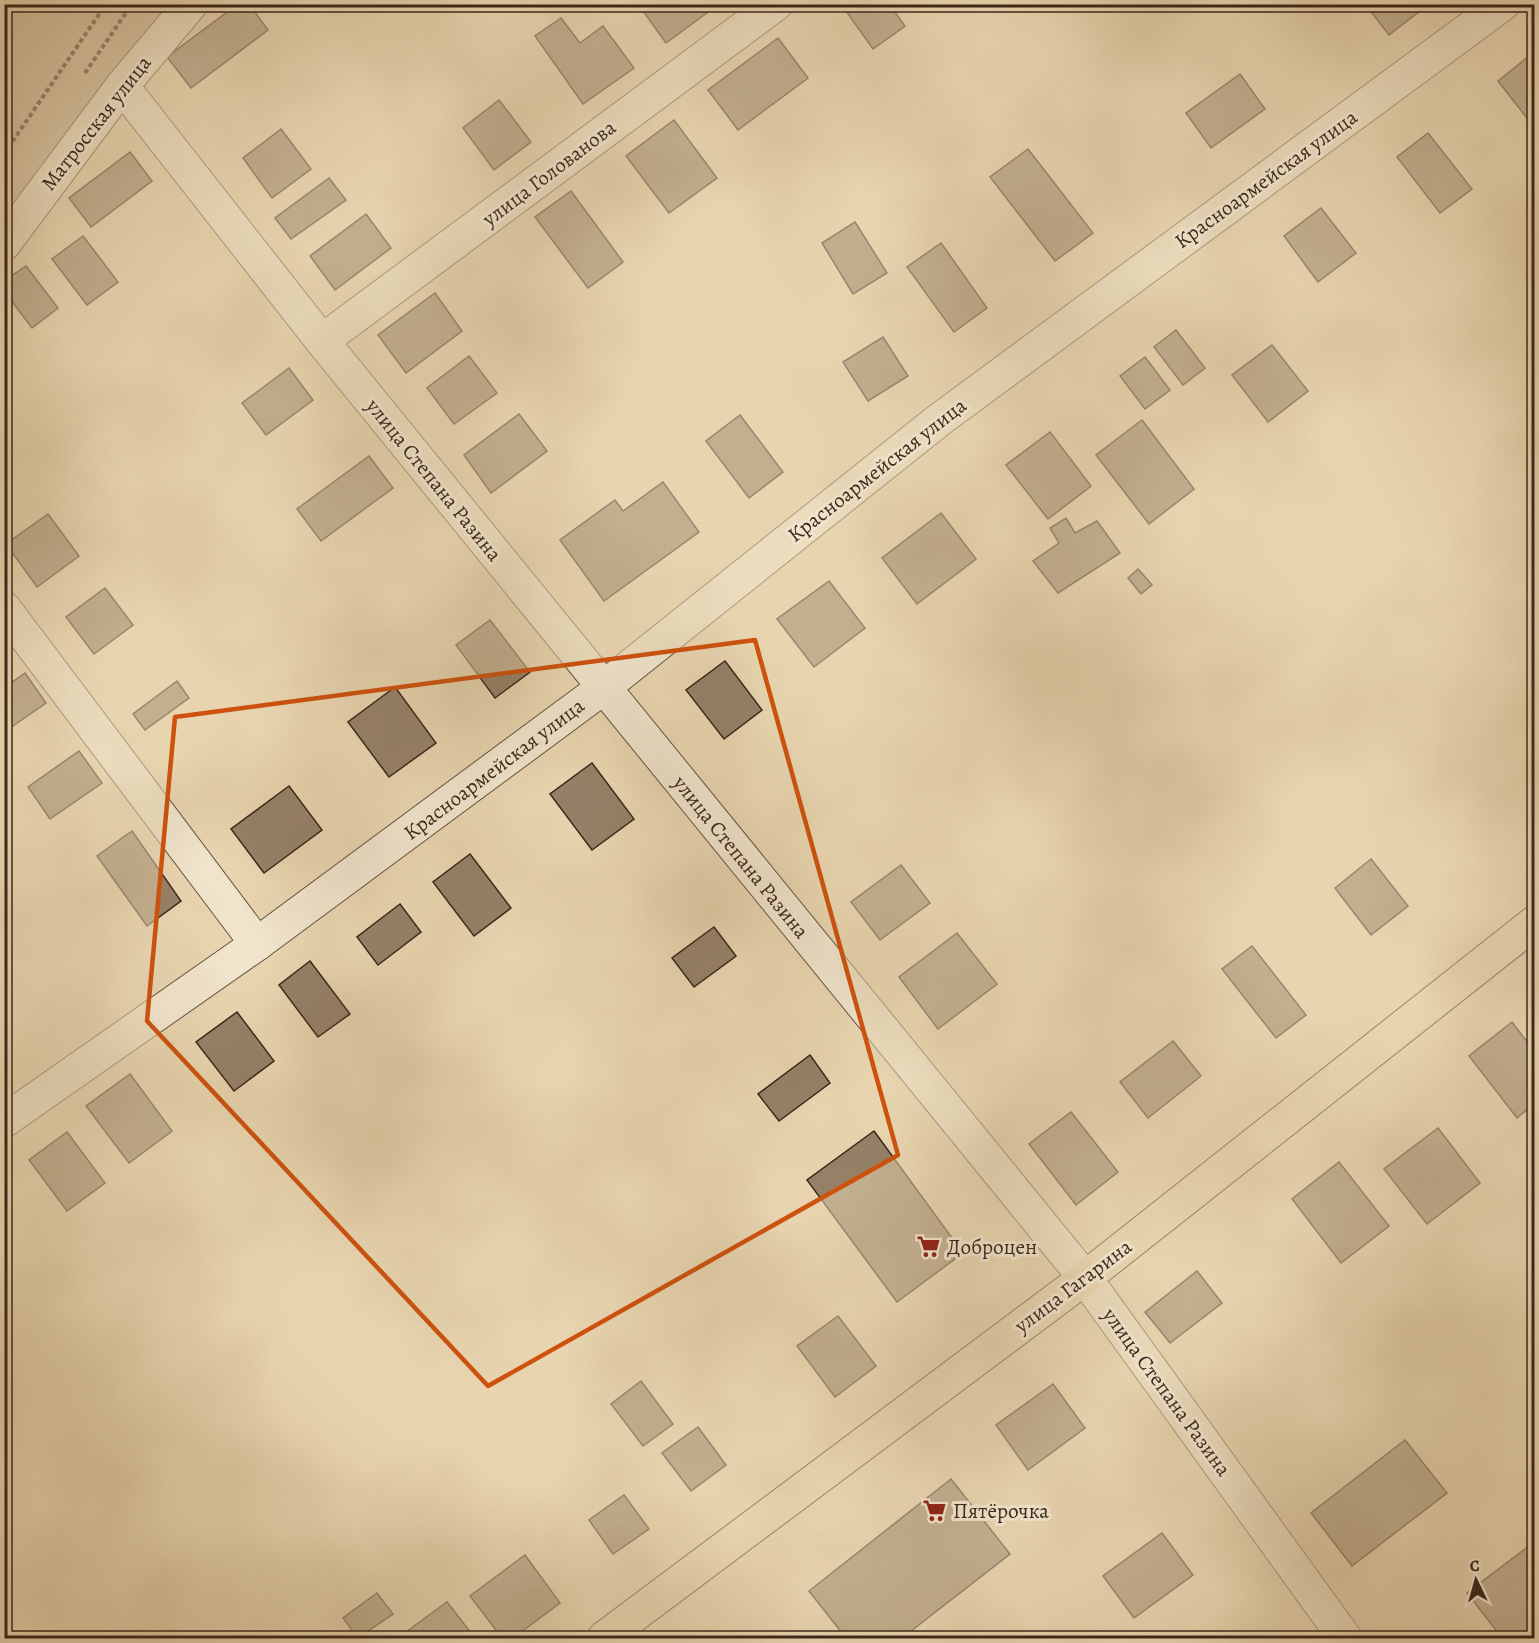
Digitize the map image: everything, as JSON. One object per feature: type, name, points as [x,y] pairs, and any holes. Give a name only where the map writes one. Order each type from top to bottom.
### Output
[{"type":"main road","name":"улица Гагарина","points":[[604,1638],[1085,1278],[1534,923]]},
{"type":"street","name":"Матросская улица","points":[[4,244],[122,86],[191,4]]},
{"type":"street","name":"улица Голованова","points":[[322,341],[776,4]]},
{"type":"street","name":"Красноармейская улица","points":[[4,1121],[257,944],[603,688],[939,420],[1503,4]]},
{"type":"street","name":"улица Степана Разина","points":[[122,86],[322,341],[1085,1278],[1345,1638]]},
{"type":"street","points":[[4,608],[257,944]]},
{"type":"path","points":[[4,154],[106,4]]},
{"type":"highlighted area","points":[[755,640],[898,1155],[488,1386],[147,1021],[175,717]]},
{"type":"shaded area","points":[[5,5],[179,5],[5,234]]},
{"type":"building","points":[[238,4],[249,4],[268,30],[191,88],[167,57]]},
{"type":"building","points":[[638,4],[719,4],[666,43]]},
{"type":"building","points":[[841,4],[889,4],[905,26],[873,49]]},
{"type":"building","points":[[1365,4],[1415,4],[1420,11],[1389,35]]},
{"type":"building","points":[[561,18],[580,43],[603,26],[634,68],[583,104],[535,36]]},
{"type":"building","points":[[778,38],[808,78],[738,130],[708,90]]},
{"type":"building","points":[[1534,52],[1534,127],[1498,81]]},
{"type":"building","points":[[1240,74],[1265,109],[1211,148],[1186,113]]},
{"type":"building","points":[[499,100],[531,142],[494,170],[463,128]]},
{"type":"building","points":[[674,120],[717,178],[669,213],[626,156]]},
{"type":"building","points":[[281,129],[311,169],[272,198],[243,158]]},
{"type":"building","points":[[1428,133],[1472,189],[1440,213],[1397,157]]},
{"type":"building","points":[[1028,149],[1093,233],[1055,261],[990,177]]},
{"type":"building","points":[[130,152],[152,181],[91,227],[69,198]]},
{"type":"building","points":[[329,178],[346,200],[291,239],[275,218]]},
{"type":"building","points":[[571,191],[623,262],[588,288],[535,217]]},
{"type":"building","points":[[1321,208],[1356,253],[1318,282],[1284,236]]},
{"type":"building","points":[[366,214],[391,248],[335,290],[310,256]]},
{"type":"building","points":[[855,222],[887,273],[853,294],[822,243]]},
{"type":"building","points":[[83,236],[118,282],[87,305],[52,259]]},
{"type":"building","points":[[941,243],[987,308],[954,332],[907,267]]},
{"type":"building","points":[[26,266],[58,308],[32,328],[4,291],[4,281]]},
{"type":"building","points":[[435,293],[462,331],[406,373],[378,335]]},
{"type":"building","points":[[1176,330],[1205,368],[1183,385],[1154,347]]},
{"type":"building","points":[[883,337],[908,376],[868,401],[843,362]]},
{"type":"building","points":[[1272,345],[1308,391],[1268,422],[1232,375]]},
{"type":"building","points":[[469,356],[497,393],[454,424],[427,388]]},
{"type":"building","points":[[1145,357],[1170,390],[1145,409],[1120,376]]},
{"type":"building","points":[[289,368],[313,400],[266,435],[242,403]]},
{"type":"building","points":[[519,414],[547,451],[491,493],[464,455]]},
{"type":"building","points":[[740,415],[783,472],[749,498],[706,441]]},
{"type":"building","points":[[1142,420],[1194,489],[1149,524],[1096,455]]},
{"type":"building","points":[[1050,432],[1091,486],[1048,519],[1006,465]]},
{"type":"building","points":[[369,456],[393,488],[321,541],[297,509]]},
{"type":"building","points":[[663,482],[699,532],[604,601],[560,540],[615,500],[623,511]]},
{"type":"building","points":[[941,513],[976,559],[917,604],[882,558]]},
{"type":"building","points":[[48,514],[79,556],[37,587],[6,544]]},
{"type":"building","points":[[1066,518],[1075,533],[1097,521],[1120,553],[1058,593],[1033,561],[1059,543],[1050,528]]},
{"type":"building","points":[[1138,569],[1152,585],[1141,594],[1128,578]]},
{"type":"building","points":[[829,581],[865,628],[814,667],[777,619]]},
{"type":"building","points":[[105,588],[133,625],[94,654],[66,617]]},
{"type":"building","points":[[490,620],[530,672],[495,698],[456,645]]},
{"type":"building","points":[[725,661],[762,710],[724,739],[686,690]]},
{"type":"building","points":[[25,673],[46,703],[7,730],[4,726],[4,688]]},
{"type":"building","points":[[177,681],[189,698],[145,730],[133,714]]},
{"type":"building","points":[[395,687],[436,743],[389,777],[348,722]]},
{"type":"building","points":[[79,751],[102,783],[50,819],[28,787]]},
{"type":"building","points":[[592,763],[634,819],[592,850],[550,794]]},
{"type":"building","points":[[289,786],[322,830],[264,873],[231,829]]},
{"type":"building","points":[[132,831],[181,901],[147,926],[97,856]]},
{"type":"building","points":[[470,854],[511,908],[474,936],[433,882]]},
{"type":"building","points":[[1371,859],[1408,906],[1371,935],[1335,888]]},
{"type":"building","points":[[901,865],[930,903],[880,940],[851,902]]},
{"type":"building","points":[[400,904],[421,932],[378,965],[357,937]]},
{"type":"building","points":[[714,927],[736,956],[694,987],[672,958]]},
{"type":"building","points":[[957,933],[997,984],[938,1029],[899,977]]},
{"type":"building","points":[[1252,946],[1306,1015],[1276,1038],[1222,969]]},
{"type":"building","points":[[310,961],[350,1014],[318,1037],[279,985]]},
{"type":"building","points":[[237,1012],[274,1061],[234,1091],[196,1042]]},
{"type":"building","points":[[1512,1022],[1534,1051],[1534,1104],[1517,1118],[1469,1056]]},
{"type":"building","points":[[1173,1041],[1201,1076],[1148,1118],[1120,1082]]},
{"type":"building","points":[[810,1055],[830,1083],[779,1121],[758,1094]]},
{"type":"building","points":[[130,1074],[172,1131],[129,1163],[86,1106]]},
{"type":"building","points":[[1071,1112],[1118,1172],[1076,1205],[1029,1144]]},
{"type":"building","points":[[1438,1128],[1480,1183],[1427,1224],[1384,1169]]},
{"type":"building","points":[[874,1131],[963,1253],[897,1302],[807,1180]]},
{"type":"building","points":[[67,1132],[105,1183],[67,1211],[29,1160]]},
{"type":"building","points":[[1339,1162],[1389,1226],[1341,1263],[1292,1199]]},
{"type":"building","points":[[1197,1271],[1222,1303],[1170,1343],[1145,1312]]},
{"type":"building","points":[[838,1316],[876,1366],[835,1397],[797,1346]]},
{"type":"building","points":[[641,1381],[673,1424],[643,1446],[611,1404]]},
{"type":"building","points":[[1053,1384],[1085,1428],[1028,1470],[996,1425]]},
{"type":"building","points":[[698,1427],[726,1465],[691,1491],[662,1453]]},
{"type":"building","points":[[1405,1440],[1447,1493],[1352,1566],[1311,1513]]},
{"type":"building","points":[[951,1479],[1010,1554],[902,1638],[846,1638],[809,1591]]},
{"type":"building","points":[[624,1495],[649,1529],[613,1554],[589,1520]]},
{"type":"building","points":[[1162,1533],[1193,1575],[1134,1618],[1103,1576]]},
{"type":"building","points":[[1534,1542],[1534,1625],[1517,1638],[1502,1638],[1467,1593]]},
{"type":"building","points":[[525,1555],[560,1603],[513,1638],[502,1638],[470,1596]]},
{"type":"building","points":[[377,1593],[393,1614],[358,1638],[343,1618]]},
{"type":"building","points":[[447,1602],[475,1638],[407,1638],[403,1634]]},
{"type":"place","name":"Доброцен","points":[[929,1247]]},
{"type":"place","name":"Пятёрочка","points":[[935,1511]]}]
